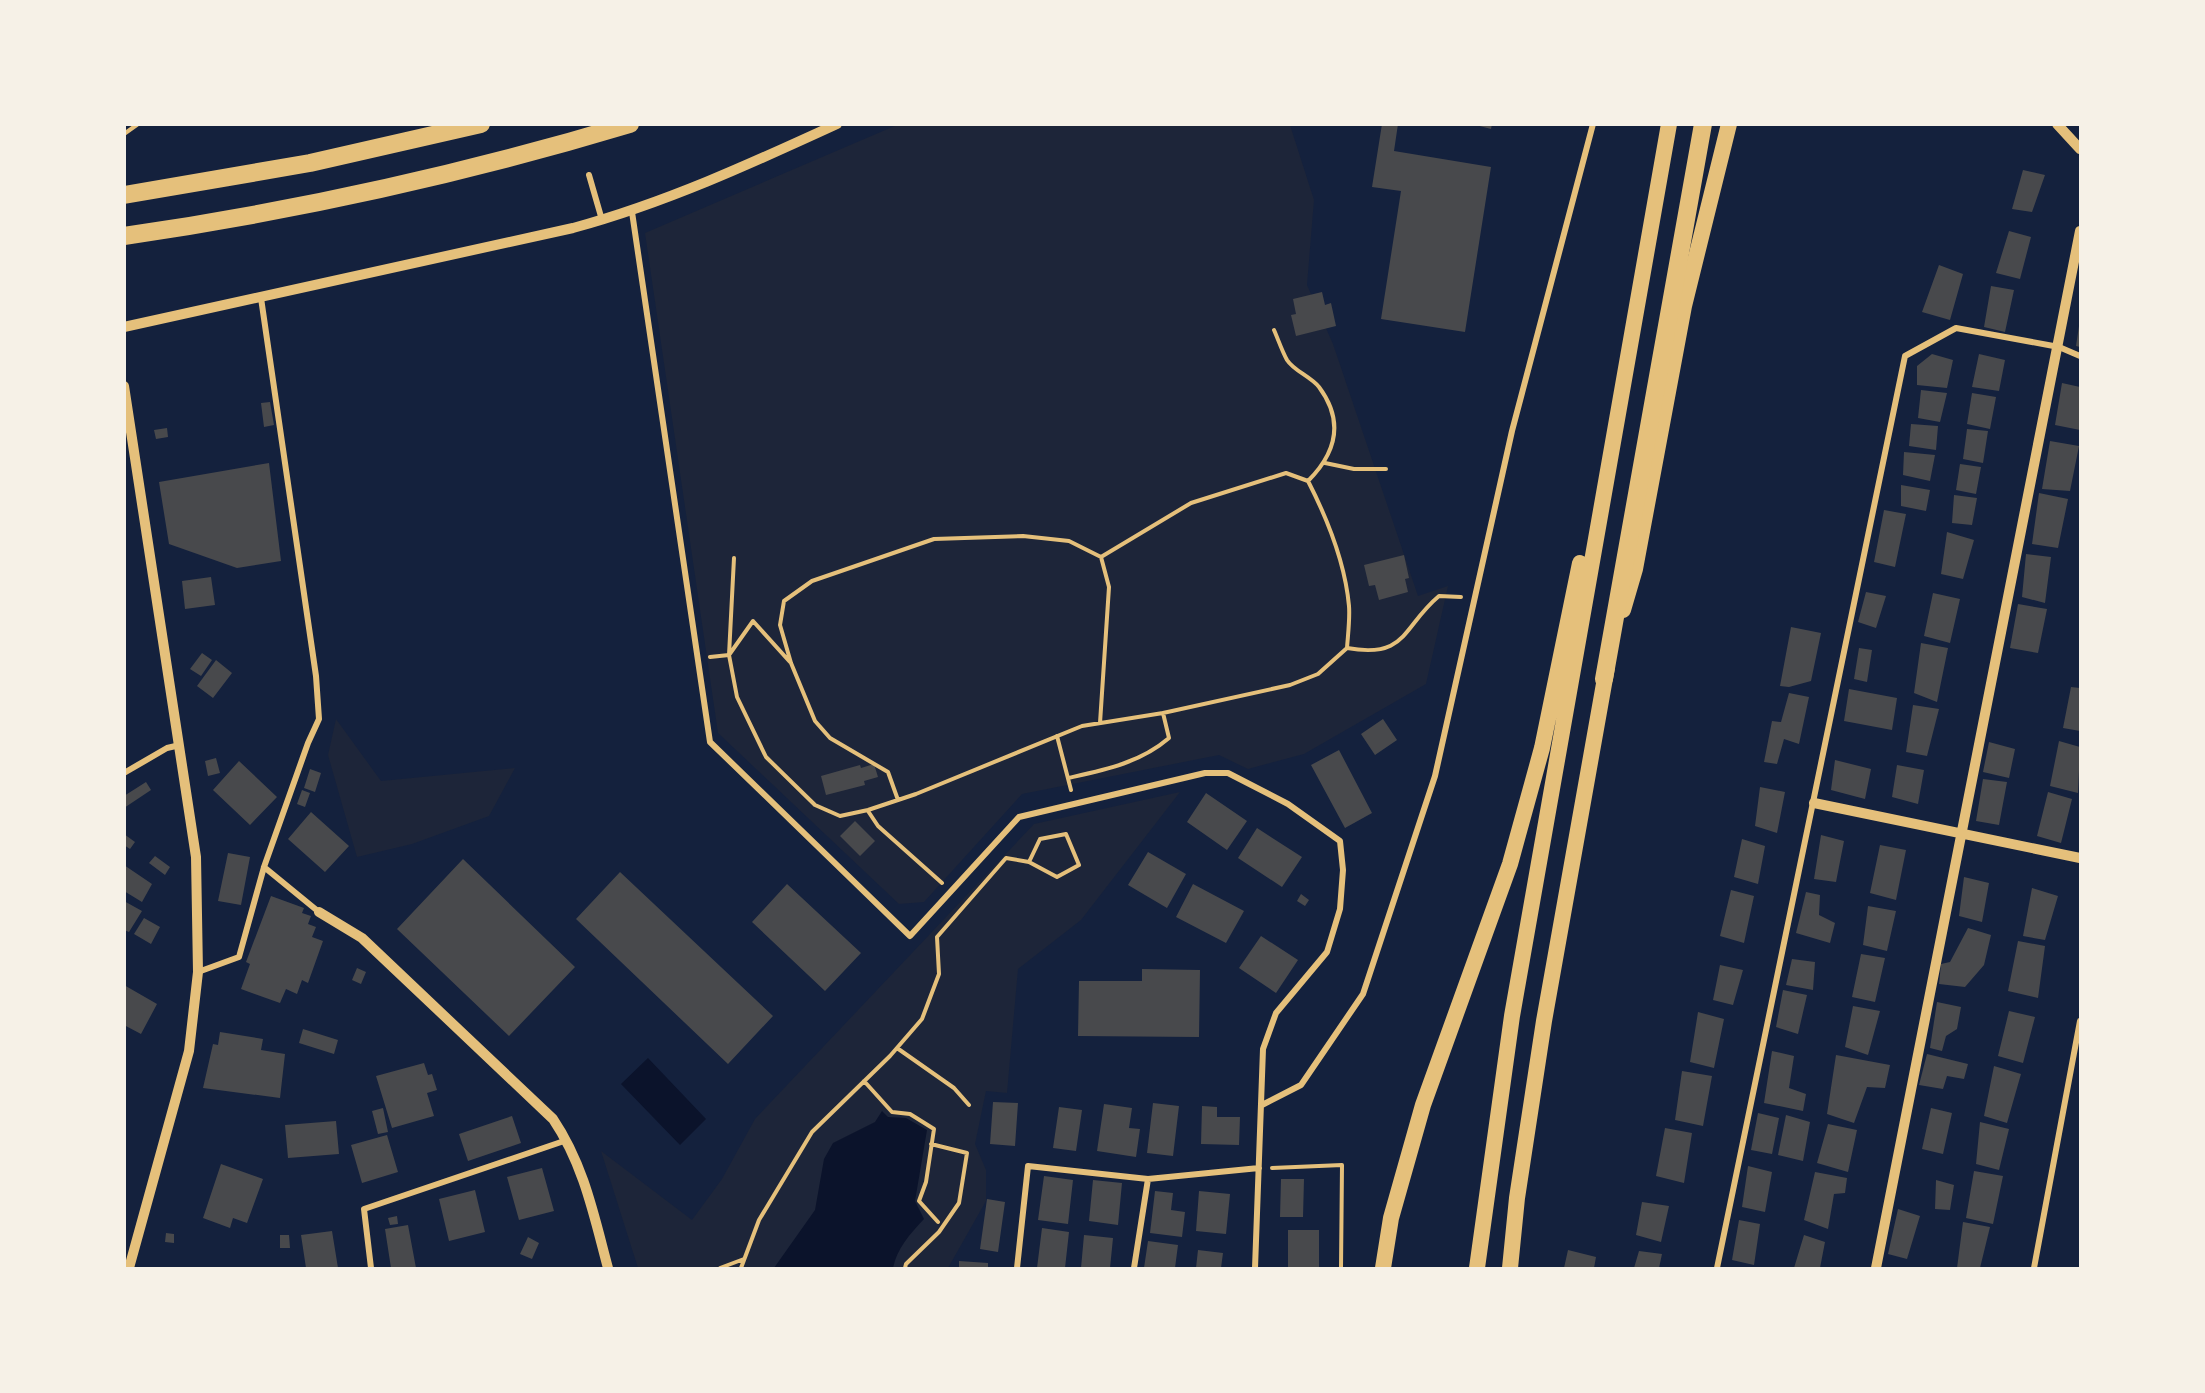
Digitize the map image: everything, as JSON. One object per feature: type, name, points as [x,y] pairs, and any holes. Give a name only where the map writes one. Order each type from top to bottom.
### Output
[{"type":"highway","points":[[124,195],[208,183],[332,159],[482,124]]},
{"type":"highway","points":[[124,236],[219,223],[431,178],[538,152],[630,124]]},
{"type":"highway","points":[[1477,1269],[1512,1017],[1669,124]]},
{"type":"highway","points":[[1510,1269],[1517,1198],[1544,1021],[1703,124]]},
{"type":"highway","points":[[1604,679],[1635,569],[1684,306],[1729,124]]},
{"type":"highway","points":[[1383,1269],[1391,1218],[1422,1105],[1510,864],[1542,748],[1619,363],[1648,241]]},
{"type":"street","points":[[124,327],[602,221],[704,184],[837,124]]},
{"type":"street","points":[[1262,1104],[1301,1085],[1363,994],[1435,776],[1512,431],[1593,124]]},
{"type":"street","points":[[2057,124],[2080,149]]},
{"type":"street","points":[[589,175],[602,221]]},
{"type":"street","points":[[632,212],[710,742],[910,936],[1019,817],[1074,806],[1205,773],[1228,772],[1288,804],[1340,841],[1343,870],[1340,909],[1327,952],[1276,1013],[1263,1048],[1255,1269]]},
{"type":"street","points":[[1876,1269],[2080,231]]},
{"type":"street","points":[[198,972],[239,957],[264,867],[308,743],[319,719],[313,655],[261,298]]},
{"type":"street","points":[[1717,1269],[1905,356],[1956,328],[2059,347],[2080,356]]},
{"type":"street","points":[[124,386],[196,857],[198,972],[189,1051],[129,1269]]},
{"type":"street","points":[[124,772],[167,748],[180,745]]},
{"type":"street","points":[[1814,803],[2080,858]]},
{"type":"street","points":[[264,867],[319,912],[362,938],[553,1119],[567,1140],[582,1172],[608,1269]]},
{"type":"street","points":[[2034,1269],[2080,1021]]},
{"type":"street","points":[[371,1269],[364,1209],[567,1140]]},
{"type":"street","points":[[1017,1269],[1028,1166],[1148,1179],[1259,1168]]},
{"type":"street","points":[[1134,1269],[1148,1179]]},
{"type":"path","points":[[124,134],[138,124]]},
{"type":"path","points":[[1274,330],[1288,361],[1318,386],[1331,409],[1334,441],[1325,464],[1308,481]]},
{"type":"path","points":[[1325,464],[1354,469],[1386,469]]},
{"type":"path","points":[[734,558],[729,655],[737,697],[765,757],[815,805],[840,816],[898,800],[1082,726],[1164,713],[1290,685],[1318,674],[1347,648],[1349,607],[1340,560],[1326,516],[1308,481],[1286,474],[1191,503],[1101,557]]},
{"type":"path","points":[[898,800],[888,772],[830,738],[815,721],[791,663],[780,624],[784,601],[812,581],[934,539],[995,535],[1069,541],[1101,557],[1109,587],[1100,723]]},
{"type":"path","points":[[1347,648],[1369,652],[1389,649],[1404,637],[1418,617],[1439,596],[1474,599]]},
{"type":"path","points":[[729,655],[753,621],[791,663]]},
{"type":"path","points":[[1068,778],[1106,770],[1152,753],[1168,738],[1164,713]]},
{"type":"path","points":[[1057,736],[1074,806]]},
{"type":"path","points":[[868,810],[878,826],[951,891]]},
{"type":"path","points":[[741,1269],[759,1220],[812,1132],[897,1048],[922,1019],[939,974],[937,937],[1006,858],[1029,862],[1057,878],[1079,865],[1066,834],[1040,839],[1029,862]]},
{"type":"path","points":[[897,1048],[954,1088],[969,1105]]},
{"type":"path","points":[[864,1081],[892,1112],[909,1114],[934,1129],[926,1182],[919,1201],[938,1222]]},
{"type":"path","points":[[905,1269],[906,1264],[939,1232],[959,1203],[967,1153],[932,1144]]},
{"type":"path","points":[[1259,1168],[1342,1165],[1341,1269]]},
{"type":"path","points":[[720,1269],[745,1258]]},
{"type":"shaded area","points":[[897,125],[1290,125],[1314,200],[1307,285],[1333,344],[1418,596],[1448,586],[1426,684],[1304,754],[1248,769],[1219,755],[1022,794],[924,902],[899,904],[718,733],[645,233]]},
{"type":"shaded area","points":[[336,719],[381,781],[515,768],[489,816],[412,844],[357,857],[328,755]]},
{"type":"shaded area","points":[[1180,792],[1081,920],[1018,969],[1007,1093],[986,1091],[975,1144],[986,1170],[986,1201],[948,1268],[638,1268],[601,1151],[692,1220],[722,1179],[755,1119],[1034,824]]},
{"type":"shaded area","points":[[648,1058],[706,1119],[680,1145],[621,1084]]},
{"type":"shaded area","points":[[882,1111],[888,1117],[906,1118],[927,1130],[915,1201],[924,1219],[901,1248],[893,1268],[774,1268],[815,1210],[824,1159],[833,1143],[875,1122]]},
{"type":"building","points":[[1382,124],[1398,124],[1394,151],[1491,167],[1465,332],[1381,319],[1401,191],[1372,187]]},
{"type":"building","points":[[1472,124],[1492,124],[1491,129]]},
{"type":"building","points":[[2023,170],[2045,175],[2032,212],[2012,209]]},
{"type":"building","points":[[2009,231],[2031,237],[2020,279],[1996,273]]},
{"type":"building","points":[[1939,265],[1963,274],[1950,320],[1922,312]]},
{"type":"building","points":[[1991,286],[2014,290],[2005,332],[1984,327]]},
{"type":"building","points":[[1322,292],[1325,305],[1331,303],[1336,326],[1296,336],[1291,315],[1296,314],[1293,299]]},
{"type":"building","points":[[2080,326],[2080,347],[2076,346]]},
{"type":"building","points":[[1932,354],[1953,360],[1947,388],[1917,385],[1917,366]]},
{"type":"building","points":[[1979,354],[2005,360],[1999,391],[1972,387]]},
{"type":"building","points":[[2062,383],[2080,387],[2080,430],[2055,425]]},
{"type":"building","points":[[1921,390],[1947,393],[1940,422],[1918,418]]},
{"type":"building","points":[[1972,393],[1996,397],[1990,429],[1967,424]]},
{"type":"building","points":[[270,402],[274,425],[264,427],[261,403]]},
{"type":"building","points":[[1911,424],[1938,426],[1936,450],[1909,446]]},
{"type":"building","points":[[167,428],[168,437],[156,439],[154,430]]},
{"type":"building","points":[[1967,429],[1988,431],[1983,463],[1963,459]]},
{"type":"building","points":[[2050,441],[2079,446],[2070,491],[2042,489]]},
{"type":"building","points":[[1904,452],[1935,455],[1930,481],[1903,475]]},
{"type":"building","points":[[269,463],[281,561],[237,568],[169,544],[159,482]]},
{"type":"building","points":[[1960,464],[1981,467],[1976,494],[1956,490]]},
{"type":"building","points":[[1901,485],[1930,490],[1926,511],[1901,506]]},
{"type":"building","points":[[2039,493],[2068,499],[2058,548],[2032,544]]},
{"type":"building","points":[[1954,495],[1977,498],[1972,525],[1952,523]]},
{"type":"building","points":[[1884,510],[1906,514],[1895,567],[1874,562]]},
{"type":"building","points":[[1947,532],[1974,540],[1963,579],[1941,574]]},
{"type":"building","points":[[2026,554],[2051,557],[2045,603],[2022,597]]},
{"type":"building","points":[[1404,555],[1409,578],[1405,579],[1408,592],[1379,600],[1375,585],[1369,586],[1364,565]]},
{"type":"building","points":[[211,577],[215,605],[185,609],[182,581]]},
{"type":"building","points":[[1866,592],[1886,596],[1876,628],[1858,622]]},
{"type":"building","points":[[1933,593],[1960,599],[1950,643],[1924,636]]},
{"type":"building","points":[[2018,604],[2047,609],[2038,653],[2010,648]]},
{"type":"building","points":[[1791,627],[1821,633],[1811,681],[1789,687],[1780,686]]},
{"type":"building","points":[[1921,643],[1948,648],[1937,702],[1914,693]]},
{"type":"building","points":[[1859,648],[1872,650],[1867,682],[1854,679]]},
{"type":"building","points":[[202,653],[212,660],[201,676],[190,669]]},
{"type":"building","points":[[216,660],[232,673],[213,698],[197,686]]},
{"type":"building","points":[[2071,687],[2080,688],[2080,731],[2063,728]]},
{"type":"building","points":[[1849,689],[1897,698],[1892,730],[1844,721]]},
{"type":"building","points":[[1789,693],[1809,697],[1799,744],[1784,739],[1777,764],[1764,762],[1772,721],[1781,722]]},
{"type":"building","points":[[1913,705],[1939,709],[1927,756],[1906,752]]},
{"type":"building","points":[[1383,719],[1397,740],[1375,755],[1361,734]]},
{"type":"building","points":[[2059,741],[2080,747],[2078,793],[2050,786]]},
{"type":"building","points":[[1989,742],[2015,749],[2009,778],[1983,772]]},
{"type":"building","points":[[1339,750],[1372,813],[1345,828],[1311,765]]},
{"type":"building","points":[[216,758],[220,773],[208,776],[205,761]]},
{"type":"building","points":[[1835,760],[1871,769],[1865,799],[1831,790]]},
{"type":"building","points":[[239,761],[277,797],[250,825],[213,790]]},
{"type":"building","points":[[874,764],[878,777],[864,781],[865,785],[826,795],[821,776],[860,765],[861,768]]},
{"type":"building","points":[[1897,765],[1924,770],[1918,804],[1892,797]]},
{"type":"building","points":[[310,769],[321,773],[315,792],[304,788]]},
{"type":"building","points":[[1983,779],[2007,782],[1999,825],[1976,821]]},
{"type":"building","points":[[146,782],[151,790],[124,808],[124,796]]},
{"type":"building","points":[[1760,787],[1785,792],[1777,833],[1755,826]]},
{"type":"building","points":[[302,790],[310,793],[305,807],[297,804]]},
{"type":"building","points":[[2048,792],[2072,799],[2061,843],[2037,836]]},
{"type":"building","points":[[1206,793],[1247,821],[1227,850],[1187,822]]},
{"type":"building","points":[[311,812],[349,846],[325,872],[288,839]]},
{"type":"building","points":[[855,821],[875,841],[860,856],[840,836]]},
{"type":"building","points":[[1257,828],[1302,857],[1282,887],[1238,858]]},
{"type":"building","points":[[124,834],[135,842],[130,849],[124,845]]},
{"type":"building","points":[[1821,835],[1844,841],[1836,882],[1814,879]]},
{"type":"building","points":[[1742,839],[1765,846],[1758,884],[1734,877]]},
{"type":"building","points":[[1880,845],[1906,850],[1896,900],[1870,893]]},
{"type":"building","points":[[1148,852],[1186,874],[1167,908],[1128,885]]},
{"type":"building","points":[[228,853],[250,857],[241,905],[218,901]]},
{"type":"building","points":[[155,856],[170,867],[165,875],[149,863]]},
{"type":"building","points":[[463,859],[575,967],[509,1036],[397,929]]},
{"type":"building","points":[[124,865],[152,884],[142,902],[124,891]]},
{"type":"building","points":[[620,872],[773,1016],[728,1064],[576,919]]},
{"type":"building","points":[[1964,877],[1989,883],[1982,922],[1959,916]]},
{"type":"building","points":[[787,884],[861,953],[825,991],[752,922]]},
{"type":"building","points":[[1193,884],[1244,911],[1226,943],[1176,917]]},
{"type":"building","points":[[2032,888],[2058,896],[2045,940],[2023,936]]},
{"type":"building","points":[[1731,890],[1754,896],[1744,943],[1720,936]]},
{"type":"building","points":[[1806,892],[1820,895],[1819,915],[1835,923],[1830,943],[1796,933]]},
{"type":"building","points":[[1301,894],[1309,900],[1305,906],[1297,901]]},
{"type":"building","points":[[271,896],[304,908],[302,913],[311,916],[308,924],[316,927],[312,937],[323,941],[308,983],[302,980],[297,994],[286,989],[280,1003],[241,989],[250,964],[246,962]]},
{"type":"building","points":[[124,901],[142,911],[129,932],[124,930]]},
{"type":"building","points":[[1868,906],[1896,911],[1887,951],[1863,945]]},
{"type":"building","points":[[144,918],[160,927],[151,944],[134,934]]},
{"type":"building","points":[[1968,928],[1991,935],[1984,965],[1965,987],[1939,984],[1941,964],[1950,962]]},
{"type":"building","points":[[1261,936],[1298,960],[1276,993],[1239,968]]},
{"type":"building","points":[[2018,941],[2045,946],[2038,998],[2008,991]]},
{"type":"building","points":[[1861,954],[1885,958],[1875,1002],[1852,997]]},
{"type":"building","points":[[1792,959],[1815,962],[1813,990],[1786,985]]},
{"type":"building","points":[[1720,965],[1743,970],[1733,1005],[1713,1000]]},
{"type":"building","points":[[357,968],[366,972],[361,984],[352,980]]},
{"type":"building","points":[[1142,969],[1200,970],[1199,1037],[1078,1036],[1079,981],[1142,981]]},
{"type":"building","points":[[124,985],[157,1004],[141,1034],[124,1025]]},
{"type":"building","points":[[1783,990],[1807,995],[1798,1034],[1776,1027]]},
{"type":"building","points":[[1937,1002],[1961,1007],[1957,1029],[1946,1036],[1942,1051],[1930,1048]]},
{"type":"building","points":[[1853,1006],[1880,1011],[1868,1055],[1845,1047]]},
{"type":"building","points":[[2009,1011],[2035,1017],[2023,1063],[1998,1056]]},
{"type":"building","points":[[1698,1012],[1724,1019],[1714,1068],[1690,1062]]},
{"type":"building","points":[[303,1029],[338,1040],[334,1054],[299,1043]]},
{"type":"building","points":[[220,1032],[263,1039],[261,1050],[285,1054],[280,1098],[203,1088],[213,1044],[218,1045]]},
{"type":"building","points":[[1772,1051],[1794,1056],[1789,1088],[1806,1094],[1803,1111],[1764,1103]]},
{"type":"building","points":[[1927,1054],[1968,1064],[1964,1079],[1947,1076],[1943,1089],[1919,1085]]},
{"type":"building","points":[[1836,1055],[1890,1065],[1885,1088],[1867,1087],[1854,1123],[1827,1114]]},
{"type":"building","points":[[424,1063],[428,1075],[432,1074],[437,1090],[427,1093],[434,1116],[392,1128],[376,1076]]},
{"type":"building","points":[[1994,1066],[2021,1074],[2007,1123],[1984,1116]]},
{"type":"building","points":[[1682,1071],[1712,1076],[1703,1126],[1675,1120]]},
{"type":"building","points":[[993,1102],[1018,1103],[1015,1146],[990,1144]]},
{"type":"building","points":[[1153,1103],[1179,1106],[1173,1156],[1147,1153]]},
{"type":"building","points":[[1104,1104],[1132,1108],[1129,1128],[1140,1129],[1136,1157],[1097,1151]]},
{"type":"building","points":[[1202,1106],[1217,1107],[1217,1117],[1240,1117],[1239,1145],[1201,1144]]},
{"type":"building","points":[[1059,1107],[1082,1110],[1076,1151],[1053,1148]]},
{"type":"building","points":[[383,1108],[388,1132],[378,1134],[372,1111]]},
{"type":"building","points":[[1931,1108],[1952,1113],[1943,1154],[1922,1149]]},
{"type":"building","points":[[1758,1113],[1779,1118],[1772,1154],[1751,1150]]},
{"type":"building","points":[[1786,1115],[1810,1122],[1803,1161],[1778,1155]]},
{"type":"building","points":[[512,1116],[521,1143],[468,1161],[459,1134]]},
{"type":"building","points":[[336,1121],[339,1154],[288,1158],[285,1125]]},
{"type":"building","points":[[1980,1122],[2009,1129],[1999,1170],[1976,1164]]},
{"type":"building","points":[[1828,1124],[1857,1130],[1848,1172],[1817,1163]]},
{"type":"building","points":[[1665,1128],[1692,1133],[1684,1183],[1656,1176]]},
{"type":"building","points":[[387,1135],[398,1172],[362,1183],[351,1145]]},
{"type":"building","points":[[221,1164],[263,1179],[247,1223],[233,1218],[230,1228],[203,1218]]},
{"type":"building","points":[[1748,1166],[1772,1172],[1765,1212],[1742,1207]]},
{"type":"building","points":[[542,1168],[554,1211],[519,1220],[507,1177]]},
{"type":"building","points":[[1974,1171],[2003,1176],[1993,1224],[1966,1218]]},
{"type":"building","points":[[1815,1172],[1847,1178],[1845,1193],[1834,1194],[1828,1229],[1804,1220]]},
{"type":"building","points":[[1044,1176],[1073,1180],[1068,1224],[1038,1220]]},
{"type":"building","points":[[1281,1179],[1304,1179],[1303,1217],[1280,1217]]},
{"type":"building","points":[[1093,1180],[1122,1183],[1118,1225],[1089,1221]]},
{"type":"building","points":[[1936,1180],[1954,1185],[1950,1210],[1935,1209]]},
{"type":"building","points":[[475,1190],[485,1232],[449,1241],[439,1199]]},
{"type":"building","points":[[1155,1191],[1173,1193],[1171,1210],[1185,1212],[1182,1237],[1150,1233]]},
{"type":"building","points":[[1199,1191],[1230,1194],[1226,1234],[1196,1231]]},
{"type":"building","points":[[987,1199],[1005,1202],[998,1252],[980,1249]]},
{"type":"building","points":[[1642,1202],[1669,1206],[1661,1242],[1636,1235]]},
{"type":"building","points":[[1898,1209],[1920,1216],[1907,1259],[1888,1254]]},
{"type":"building","points":[[397,1216],[398,1224],[390,1225],[388,1218]]},
{"type":"building","points":[[1739,1220],[1760,1224],[1754,1265],[1732,1260]]},
{"type":"building","points":[[1963,1222],[1990,1227],[1980,1268],[1957,1268]]},
{"type":"building","points":[[408,1225],[416,1268],[391,1268],[385,1229]]},
{"type":"building","points":[[1042,1228],[1069,1232],[1065,1268],[1037,1268]]},
{"type":"building","points":[[1288,1230],[1319,1230],[1319,1268],[1288,1268]]},
{"type":"building","points":[[332,1231],[338,1268],[306,1268],[301,1235]]},
{"type":"building","points":[[166,1233],[174,1234],[174,1243],[165,1242]]},
{"type":"building","points":[[280,1235],[289,1235],[290,1248],[280,1248]]},
{"type":"building","points":[[1084,1235],[1113,1238],[1110,1268],[1081,1268]]},
{"type":"building","points":[[1804,1235],[1825,1242],[1820,1268],[1794,1268]]},
{"type":"building","points":[[528,1237],[539,1243],[532,1259],[520,1254]]},
{"type":"building","points":[[1148,1241],[1178,1245],[1175,1268],[1144,1268]]},
{"type":"building","points":[[1198,1250],[1223,1253],[1221,1268],[1196,1268]]},
{"type":"building","points":[[1568,1250],[1596,1257],[1594,1268],[1564,1268]]},
{"type":"building","points":[[1639,1251],[1662,1254],[1659,1268],[1634,1268]]},
{"type":"building","points":[[959,1261],[988,1263],[988,1268],[959,1268]]}]
